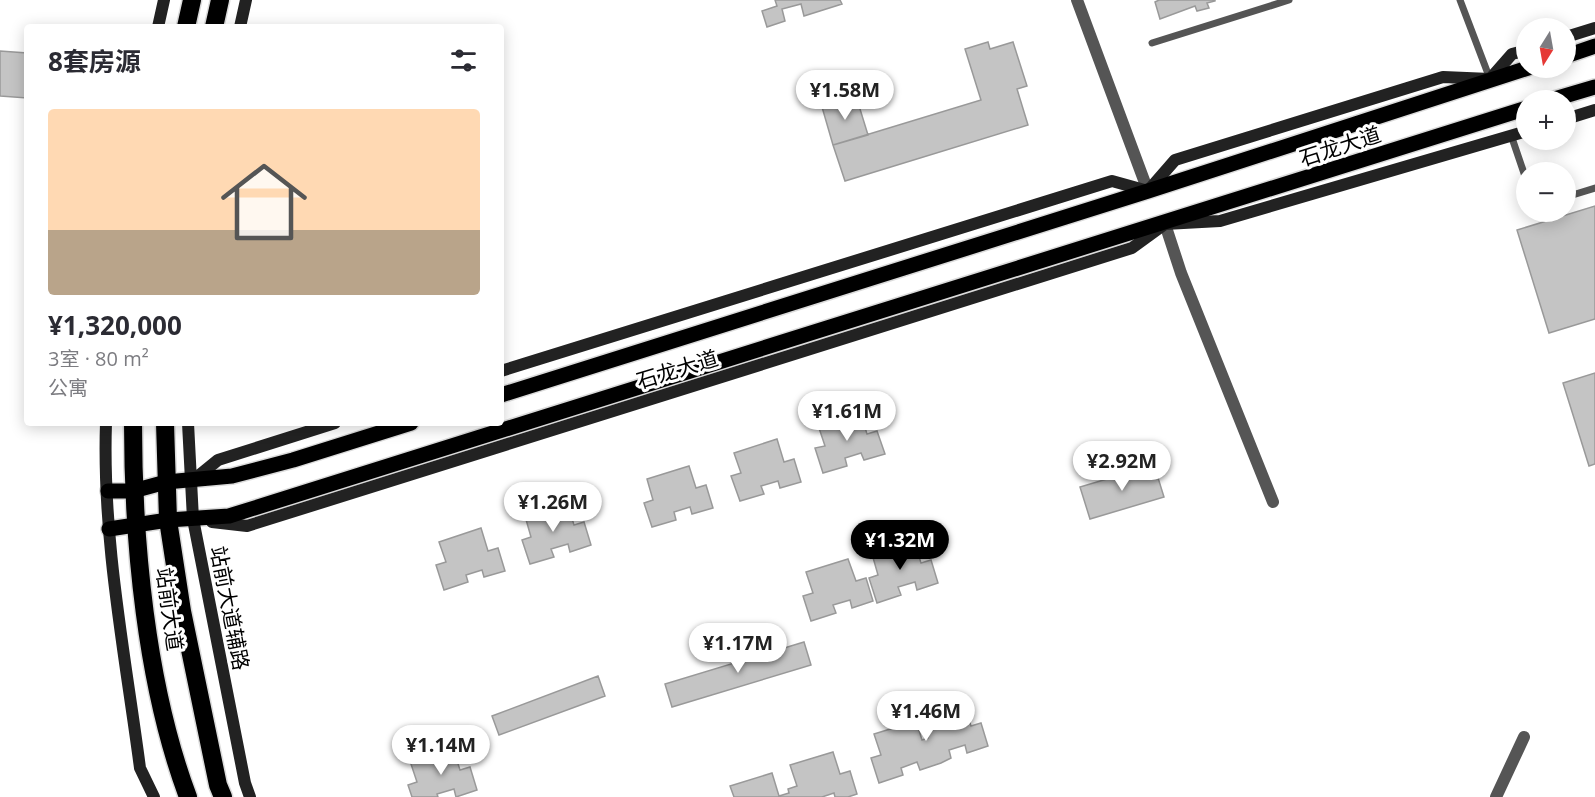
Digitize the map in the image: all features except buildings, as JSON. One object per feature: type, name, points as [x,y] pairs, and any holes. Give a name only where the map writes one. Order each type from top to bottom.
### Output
[{"type":"highway","points":[[187,24],[192,0]]},
{"type":"highway","points":[[215,24],[220,0]]},
{"type":"highway","name":"站前大道","points":[[134,426],[133,491],[147,630],[175,763],[188,797]]},
{"type":"highway","name":"站前大道","points":[[165,426],[168,520],[182,611],[223,797]]},
{"type":"main road","points":[[1576,53],[1595,46]]},
{"type":"main road","name":"石龙大道","points":[[504,393],[1148,191],[1516,72]]},
{"type":"main road","points":[[1576,93],[1595,87]]},
{"type":"main road","name":"石龙大道","points":[[109,529],[168,520],[229,516],[1165,224],[1516,112]]},
{"type":"main road","points":[[108,491],[133,491],[166,482],[191,482],[232,476],[293,460],[401,426]]},
{"type":"street","points":[[159,24],[164,0]]},
{"type":"street","points":[[241,24],[246,0]]},
{"type":"street","points":[[1077,0],[1148,191]]},
{"type":"street","points":[[1576,34],[1595,28]]},
{"type":"street","points":[[1490,80],[1512,54],[1516,53]]},
{"type":"street","name":"石龙大道","points":[[1148,191],[1175,160],[1443,77],[1490,80]]},
{"type":"street","points":[[1576,116],[1595,110]]},
{"type":"street","name":"石龙大道","points":[[1165,224],[1220,221],[1516,133]]},
{"type":"street","points":[[504,370],[1112,181],[1148,191]]},
{"type":"street","points":[[1165,224],[1181,273],[1273,502]]},
{"type":"street","points":[[106,426],[105,459],[109,529],[140,768],[154,797]]},
{"type":"street","name":"站前大道辅路","points":[[188,426],[193,519],[238,751],[250,797]]},
{"type":"street","points":[[191,482],[218,460],[326,426]]},
{"type":"street","points":[[1496,797],[1524,737]]},
{"type":"lane","points":[[1152,43],[1289,0]]},
{"type":"lane","points":[[1460,0],[1490,80]]},
{"type":"lane","points":[[1511,135],[1520,162]]},
{"type":"lane","points":[[1576,194],[1595,188]]}]
